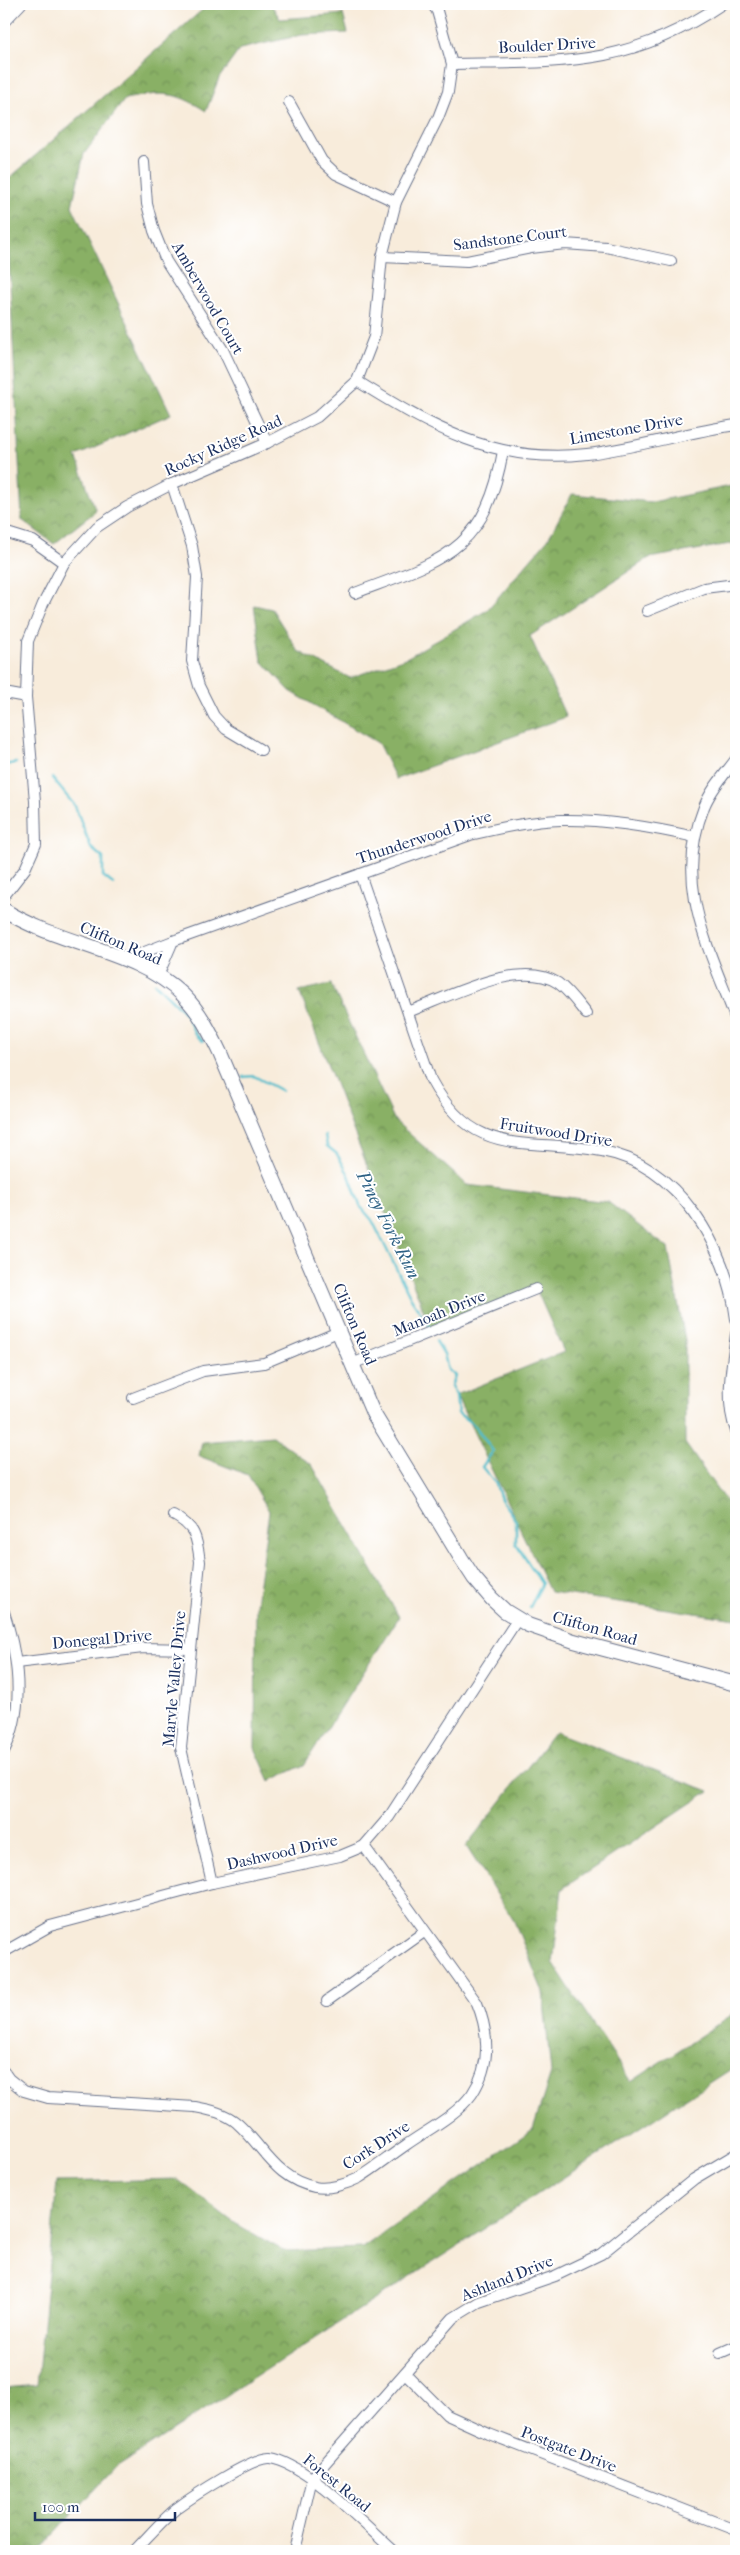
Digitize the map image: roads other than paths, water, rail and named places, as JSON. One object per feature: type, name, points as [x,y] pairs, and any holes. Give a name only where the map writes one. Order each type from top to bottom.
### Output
[{"type":"main road","name":"Clifton Road","points":[[4,910],[52,934],[124,960],[158,976],[178,991],[192,1005],[213,1038],[381,1429],[474,1578],[492,1599],[517,1620],[559,1637],[736,1684]]},
{"type":"street","points":[[4,22],[21,4]]},
{"type":"street","name":"Rocky Ridge Road","points":[[4,896],[25,869],[36,844],[36,801],[26,698],[28,641],[43,604],[64,563],[96,527],[143,498],[267,443],[317,417],[358,381],[374,337],[382,257],[396,202],[438,118],[448,92],[452,64],[437,11],[432,4]]},
{"type":"street","name":"Boulder Drive","points":[[452,64],[570,61],[604,57],[634,49],[666,37],[698,20],[722,4]]},
{"type":"street","points":[[289,102],[322,161],[336,174],[396,202]]},
{"type":"street","name":"Amberwood Court","points":[[144,162],[147,204],[154,232],[166,261],[222,350],[267,443]]},
{"type":"street","name":"Sandstone Court","points":[[382,257],[467,261],[531,248],[565,244],[606,247],[671,261]]},
{"type":"street","name":"Limestone Drive","points":[[358,381],[416,418],[454,436],[503,451],[544,456],[587,454],[736,425]]},
{"type":"street","points":[[355,593],[446,556],[471,534],[487,510],[494,492],[503,451]]},
{"type":"street","points":[[172,484],[192,546],[197,577],[192,661],[199,686],[214,716],[226,729],[262,750]]},
{"type":"street","points":[[4,532],[33,541],[64,563]]},
{"type":"street","points":[[647,611],[704,588],[736,584]]},
{"type":"street","points":[[4,693],[26,698]]},
{"type":"street","points":[[736,759],[719,780],[704,805],[695,837],[692,894],[697,915],[736,1020]]},
{"type":"street","name":"Thunderwood Drive","points":[[124,960],[470,835],[519,824],[561,820],[609,822],[652,827],[695,837]]},
{"type":"street","name":"Fruitwood Drive","points":[[360,874],[431,1080],[442,1099],[456,1116],[475,1131],[496,1139],[604,1151],[652,1172],[688,1203],[702,1224],[728,1278],[736,1319]]},
{"type":"street","points":[[158,976],[173,941]]},
{"type":"street","points":[[408,1012],[505,976],[524,973],[544,976],[558,983],[586,1014]]},
{"type":"street","name":"Manoah Drive","points":[[352,1364],[536,1289]]},
{"type":"street","points":[[133,1398],[203,1371],[264,1363],[338,1332]]},
{"type":"street","points":[[736,1334],[731,1376],[731,1403],[736,1431]]},
{"type":"street","name":"Marvle Valley Drive","points":[[173,1515],[187,1523],[197,1540],[200,1562],[181,1748],[212,1883]]},
{"type":"street","points":[[4,1612],[16,1662],[18,1690],[14,1718],[4,1751]]},
{"type":"street","name":"Dashwood Drive","points":[[4,1952],[50,1926],[212,1883],[340,1856],[364,1846],[389,1817],[517,1620]]},
{"type":"street","name":"Donegal Drive","points":[[16,1662],[143,1648],[190,1649]]},
{"type":"street","name":"Cork Drive","points":[[4,2072],[9,2079],[24,2091],[48,2098],[195,2107],[219,2112],[237,2123],[279,2170],[296,2183],[318,2188],[337,2186],[358,2178],[456,2110],[472,2094],[482,2073],[487,2051],[485,2024],[477,2003],[424,1932],[364,1846]]},
{"type":"street","points":[[327,2001],[424,1932]]},
{"type":"street","name":"Ashland Drive","points":[[295,2551],[312,2478],[453,2318],[479,2302],[555,2276],[601,2254],[694,2179],[736,2154]]},
{"type":"street","points":[[720,2353],[736,2346]]},
{"type":"street","name":"Postgate Drive","points":[[405,2374],[447,2415],[489,2434],[736,2530]]},
{"type":"street","name":"Forest Road","points":[[134,2551],[177,2508],[246,2464],[269,2458],[291,2464],[312,2478],[394,2551]]},
{"type":"waterway","name":"Piney Fork Run","points":[[4,765],[16,763]]},
{"type":"waterway","name":"Piney Fork Run","points":[[52,778],[75,806],[91,848],[103,858],[103,876],[113,884]]},
{"type":"waterway","name":"Piney Fork Run","points":[[155,983],[186,1014],[195,1034],[203,1041]]},
{"type":"waterway","name":"Piney Fork Run","points":[[243,1077],[254,1076],[282,1091]]},
{"type":"waterway","name":"Piney Fork Run","points":[[325,1135],[327,1146],[337,1154],[349,1175],[360,1206],[372,1220],[411,1298],[430,1327]]},
{"type":"waterway","points":[[436,1341],[444,1354],[448,1370],[455,1376],[451,1386],[456,1395],[458,1413],[475,1426],[493,1451],[482,1467],[496,1484],[501,1499],[516,1521],[516,1544],[542,1584],[530,1607]]}]
